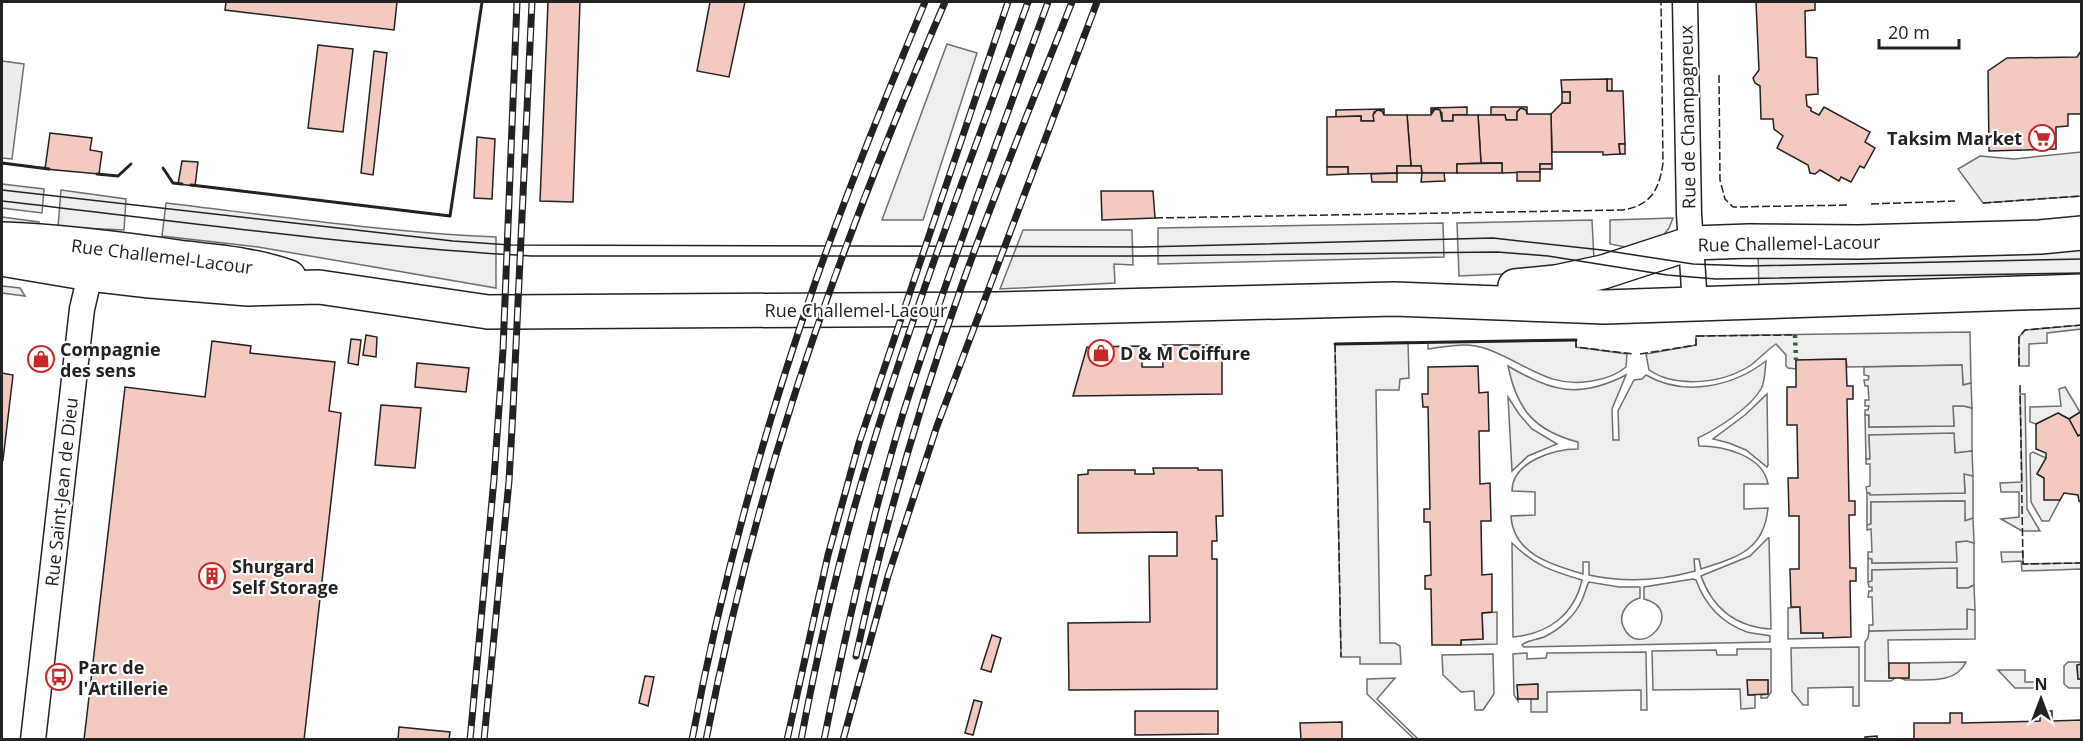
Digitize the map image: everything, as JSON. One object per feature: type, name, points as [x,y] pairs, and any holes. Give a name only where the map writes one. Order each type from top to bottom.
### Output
[{"type":"street","name":"Rue de Champagneux","points":[[1685,2],[1689,213],[1695,304]]},
{"type":"street","name":"Rue Challemel-Lacour","points":[[1394,299],[1556,282],[1620,267],[1692,243],[1858,242],[2040,237],[2082,233]]},
{"type":"street","name":"Rue Challemel-Lacour","points":[[2,239],[93,261]]},
{"type":"street","name":"Rue Challemel-Lacour","points":[[2,259],[267,269],[319,287],[488,312],[997,309],[1394,299],[1605,307],[2082,291]]},
{"type":"street","name":"Rue Saint-Jean de Dieu","points":[[33,740],[82,309],[93,261]]},
{"type":"shaded area","points":[[947,44],[977,53],[923,220],[882,220]]},
{"type":"shaded area","points":[[2,61],[24,64],[12,159],[2,158]]},
{"type":"shaded area","points":[[2081,152],[2081,196],[1983,203],[1958,169],[1980,156],[2014,159]]},
{"type":"shaded area","points":[[2,184],[44,189],[42,213],[2,208]]},
{"type":"shaded area","points":[[61,190],[126,199],[124,230],[58,227]]},
{"type":"shaded area","points":[[166,203],[372,227],[496,237],[496,288],[258,247],[162,236]]},
{"type":"shaded area","points":[[2,217],[39,222],[39,225],[2,224]]},
{"type":"shaded area","points":[[1673,218],[1662,237],[1635,249],[1610,244],[1610,220]]},
{"type":"shaded area","points":[[1592,220],[1594,260],[1526,273],[1459,276],[1457,223]]},
{"type":"shaded area","points":[[1443,223],[1444,257],[1158,264],[1158,228]]},
{"type":"shaded area","points":[[1023,230],[1132,230],[1133,265],[1114,264],[1115,283],[1000,289]]},
{"type":"shaded area","points":[[2081,243],[2081,283],[1759,292],[1758,251]]},
{"type":"shaded area","points":[[2,286],[20,288],[25,296],[2,293]]},
{"type":"shaded area","points":[[2081,325],[2081,329],[2047,333],[2047,343],[2029,344],[2029,366],[2019,366],[2019,337],[2025,330]]},
{"type":"shaded area","points":[[1970,332],[1971,383],[1963,385],[1962,365],[1847,367],[1846,359],[1796,360],[1796,369],[1788,368],[1786,355],[1776,344],[1751,365],[1740,371],[1714,380],[1686,382],[1660,376],[1649,370],[1646,354],[1696,345],[1696,336]]},
{"type":"shaded area","points":[[1576,340],[1576,347],[1627,354],[1626,367],[1606,378],[1597,380],[1563,381],[1550,378],[1480,347],[1458,345],[1428,349],[1428,342]]},
{"type":"shaded area","points":[[1408,342],[1409,378],[1400,379],[1399,390],[1376,390],[1380,643],[1395,643],[1400,646],[1401,664],[1360,664],[1360,657],[1341,657],[1335,344]]},
{"type":"shaded area","points":[[1766,361],[1763,383],[1756,396],[1732,417],[1698,438],[1699,446],[1730,450],[1741,454],[1750,459],[1765,474],[1768,484],[1744,484],[1744,509],[1768,508],[1761,534],[1747,550],[1701,569],[1699,559],[1694,559],[1695,571],[1655,579],[1629,580],[1589,575],[1589,562],[1583,562],[1583,574],[1547,562],[1526,549],[1519,540],[1513,529],[1511,516],[1535,515],[1535,492],[1512,491],[1519,472],[1547,454],[1578,449],[1578,442],[1550,432],[1530,416],[1517,395],[1508,366],[1538,382],[1566,389],[1580,390],[1594,387],[1626,375],[1612,409],[1613,440],[1619,440],[1618,411],[1634,380],[1642,379],[1646,375],[1676,386],[1708,386],[1738,377]]},
{"type":"shaded area","points":[[1962,365],[1963,385],[1971,383],[1972,408],[1953,406],[1954,426],[1869,427],[1869,415],[1865,415],[1865,410],[1868,410],[1869,406],[1865,406],[1865,400],[1869,400],[1868,386],[1865,386],[1864,380],[1868,380],[1869,376],[1864,375],[1864,367]]},
{"type":"shaded area","points":[[2065,387],[2080,412],[2069,419],[2058,413],[2036,424],[2030,422],[2030,407],[2061,406],[2059,389]]},
{"type":"shaded area","points":[[1767,394],[1767,467],[1746,450],[1713,439],[1745,415]]},
{"type":"shaded area","points":[[2020,394],[2025,394],[2027,509],[2040,531],[2022,531],[2001,519],[2019,517],[2019,492],[2001,492],[2000,483],[2022,482]]},
{"type":"shaded area","points":[[1508,397],[1532,429],[1557,444],[1528,456],[1512,471]]},
{"type":"shaded area","points":[[1953,406],[1972,408],[1972,451],[1955,453],[1954,434],[1869,435],[1870,459],[1866,459],[1865,415],[1869,415],[1869,427],[1954,426]]},
{"type":"shaded area","points":[[1954,433],[1955,453],[1972,451],[1973,476],[1964,474],[1965,493],[1870,495],[1867,493],[1866,487],[1870,486],[1870,464],[1866,464],[1866,459],[1870,459],[1869,435]]},
{"type":"shaded area","points":[[2033,452],[2046,458],[2037,474],[2044,478],[2060,500],[2049,521],[2042,521],[2031,502],[2030,454]]},
{"type":"shaded area","points":[[1964,473],[1973,476],[1973,518],[1965,521],[1964,501],[1871,502],[1871,524],[1867,525],[1867,493],[1965,493]]},
{"type":"shaded area","points":[[1965,501],[1965,521],[1973,518],[1974,543],[1956,542],[1957,562],[1872,563],[1872,559],[1868,558],[1868,552],[1872,552],[1871,529],[1867,530],[1867,525],[1871,524],[1871,502]]},
{"type":"shaded area","points":[[1769,538],[1771,629],[1747,625],[1728,614],[1712,598],[1701,576],[1750,556]]},
{"type":"shaded area","points":[[1956,542],[1974,543],[1974,585],[1968,588],[1957,588],[1957,569],[1872,570],[1872,582],[1868,582],[1868,559],[1872,558],[1872,563],[1956,562]]},
{"type":"shaded area","points":[[1512,543],[1528,557],[1544,566],[1582,580],[1573,603],[1558,620],[1537,632],[1513,637]]},
{"type":"shaded area","points":[[2001,552],[2023,552],[2023,564],[2081,563],[2081,569],[2022,571],[2021,561],[2002,562]]},
{"type":"shaded area","points":[[1957,568],[1957,588],[1968,588],[1974,585],[1975,610],[1967,609],[1967,629],[1869,631],[1869,625],[1873,625],[1872,597],[1868,597],[1869,591],[1872,591],[1868,582],[1872,581],[1872,570]]},
{"type":"shaded area","points":[[1696,580],[1704,597],[1722,618],[1747,632],[1770,636],[1770,642],[1524,647],[1522,645],[1550,634],[1566,622],[1579,606],[1589,582],[1619,587],[1640,587],[1640,598],[1625,608],[1622,621],[1630,636],[1639,639],[1648,637],[1656,631],[1661,622],[1662,613],[1656,605],[1644,599],[1644,587]]},
{"type":"shaded area","points":[[1800,607],[1801,633],[1823,633],[1823,638],[1788,639],[1788,608]]},
{"type":"shaded area","points":[[1967,608],[1975,610],[1975,639],[1888,640],[1889,678],[1895,678],[1891,681],[1865,681],[1865,642],[1869,631],[1967,628]]},
{"type":"shaded area","points":[[1497,612],[1497,644],[1461,645],[1461,640],[1483,639],[1482,613]]},
{"type":"shaded area","points":[[1859,647],[1859,706],[1853,706],[1853,687],[1808,688],[1808,705],[1803,705],[1792,691],[1791,648]]},
{"type":"shaded area","points":[[1737,649],[1771,649],[1771,692],[1767,698],[1761,698],[1761,695],[1768,694],[1768,680],[1748,680],[1748,695],[1755,695],[1755,708],[1741,709],[1740,689],[1653,690],[1652,651],[1716,650],[1717,655],[1737,655]]},
{"type":"shaded area","points":[[1646,652],[1647,710],[1641,710],[1641,690],[1547,692],[1547,712],[1531,712],[1531,699],[1537,684],[1518,685],[1518,701],[1514,695],[1513,654],[1527,653],[1527,659],[1546,658],[1547,653]]},
{"type":"shaded area","points":[[1493,654],[1494,694],[1483,710],[1475,710],[1474,691],[1461,692],[1443,675],[1442,655]]},
{"type":"shaded area","points":[[1966,662],[1961,669],[1947,678],[1905,680],[1900,678],[1909,678],[1909,663]]},
{"type":"shaded area","points":[[2068,662],[2081,662],[2077,665],[2081,688],[2069,688],[2064,684],[2064,666]]},
{"type":"shaded area","points":[[1998,670],[2025,670],[2025,682],[2044,682],[2045,686],[2015,688]]},
{"type":"shaded area","points":[[1395,678],[1377,699],[1418,739],[1414,739],[1367,694],[1367,679]]},
{"type":"building","points":[[226,2],[397,2],[394,30],[225,10]]},
{"type":"building","points":[[548,2],[580,2],[573,202],[540,201]]},
{"type":"building","points":[[710,2],[745,2],[729,77],[697,71]]},
{"type":"building","points":[[1756,2],[1815,2],[1815,10],[1805,11],[1806,57],[1817,58],[1818,94],[1806,95],[1807,106],[1819,115],[1824,107],[1870,132],[1865,142],[1875,148],[1864,168],[1860,166],[1851,182],[1841,177],[1839,181],[1820,170],[1815,174],[1810,173],[1808,165],[1777,148],[1783,136],[1774,129],[1773,119],[1761,119],[1760,86],[1753,78],[1759,70]]},
{"type":"building","points":[[318,45],[353,49],[343,132],[308,128]]},
{"type":"building","points":[[374,51],[387,53],[373,175],[361,173]]},
{"type":"building","points":[[2081,51],[2082,114],[2068,114],[2068,126],[2056,127],[2056,149],[1989,151],[1988,71],[2007,58],[2077,57]]},
{"type":"building","points":[[1607,79],[1612,79],[1612,91],[1607,91]]},
{"type":"building","points":[[1607,79],[1607,91],[1623,91],[1625,144],[1619,144],[1620,154],[1552,152],[1551,114],[1562,103],[1570,103],[1570,92],[1562,92],[1561,80]]},
{"type":"building","points":[[1562,92],[1570,92],[1570,103],[1562,103]]},
{"type":"building","points":[[1467,107],[1467,115],[1453,115],[1453,121],[1442,121],[1442,113],[1438,109],[1433,109],[1431,114],[1431,108]]},
{"type":"building","points":[[1491,107],[1527,107],[1527,112],[1520,109],[1517,112],[1517,120],[1506,120],[1505,115],[1491,115]]},
{"type":"building","points":[[1521,108],[1526,110],[1527,114],[1551,114],[1552,164],[1540,164],[1540,172],[1502,173],[1502,163],[1481,163],[1478,115],[1505,115],[1506,120],[1517,120],[1517,112]]},
{"type":"building","points":[[1384,109],[1384,114],[1380,110],[1374,112],[1374,121],[1361,121],[1361,116],[1336,117],[1336,110]]},
{"type":"building","points":[[1435,109],[1440,110],[1442,121],[1453,121],[1453,115],[1478,115],[1481,163],[1457,164],[1457,173],[1422,173],[1421,166],[1411,166],[1407,115],[1431,115]]},
{"type":"building","points":[[1377,110],[1382,111],[1384,115],[1407,115],[1411,166],[1397,166],[1397,173],[1348,174],[1348,167],[1327,167],[1327,117],[1361,116],[1361,121],[1374,121],[1373,115]]},
{"type":"building","points":[[50,133],[92,138],[90,150],[102,152],[99,174],[45,169]]},
{"type":"building","points":[[477,137],[495,139],[492,199],[474,198]]},
{"type":"building","points":[[1619,144],[1625,144],[1625,154],[1620,154]]},
{"type":"building","points":[[182,161],[198,162],[195,186],[178,184]]},
{"type":"building","points":[[1502,163],[1502,173],[1457,173],[1457,164]]},
{"type":"building","points":[[1540,164],[1552,164],[1552,169],[1540,169]]},
{"type":"building","points":[[1397,166],[1421,166],[1422,173],[1397,173]]},
{"type":"building","points":[[1327,167],[1348,167],[1348,174],[1327,175]]},
{"type":"building","points":[[1517,172],[1540,172],[1540,181],[1517,181]]},
{"type":"building","points":[[1397,173],[1397,182],[1372,182],[1371,174]]},
{"type":"building","points":[[1422,173],[1444,173],[1445,181],[1421,182]]},
{"type":"building","points":[[1101,191],[1153,191],[1155,218],[1102,220]]},
{"type":"building","points":[[366,335],[377,337],[376,357],[363,355]]},
{"type":"building","points":[[351,339],[361,340],[358,365],[348,363]]},
{"type":"building","name":"Shurgard Self Storage","points":[[212,341],[251,346],[250,353],[335,362],[329,411],[341,413],[304,740],[84,740],[125,387],[205,397]]},
{"type":"building","points":[[1162,345],[1222,345],[1222,394],[1073,396],[1087,347],[1142,346],[1142,367],[1163,367]]},
{"type":"building","points":[[1846,359],[1847,386],[1853,386],[1853,399],[1847,399],[1849,501],[1855,501],[1855,515],[1849,515],[1850,568],[1856,568],[1856,581],[1850,581],[1851,637],[1823,638],[1823,633],[1801,633],[1800,607],[1791,607],[1790,569],[1799,569],[1799,516],[1789,516],[1788,478],[1798,478],[1797,425],[1787,425],[1787,387],[1796,387],[1796,360]]},
{"type":"building","points":[[417,363],[469,368],[466,392],[415,387]]},
{"type":"building","points":[[1478,366],[1479,393],[1488,392],[1489,431],[1479,431],[1480,484],[1490,483],[1491,521],[1481,521],[1482,575],[1492,574],[1492,612],[1482,613],[1483,639],[1461,640],[1461,645],[1432,645],[1431,589],[1425,589],[1425,576],[1431,575],[1430,522],[1424,522],[1424,509],[1430,509],[1428,407],[1423,407],[1422,394],[1428,394],[1428,367]]},
{"type":"building","points":[[2,373],[13,375],[3,460],[2,459]]},
{"type":"building","points":[[381,405],[421,408],[415,468],[375,465]]},
{"type":"building","points":[[2082,411],[2082,434],[2078,436],[2069,419]]},
{"type":"building","points":[[2058,413],[2069,419],[2078,436],[2082,434],[2082,503],[2078,495],[2064,493],[2060,500],[2044,500],[2044,478],[2037,474],[2046,458],[2046,453],[2036,449],[2036,424]]},
{"type":"building","points":[[1153,468],[1222,470],[1223,516],[1216,516],[1217,541],[1212,541],[1212,559],[1217,559],[1217,689],[1069,690],[1068,623],[1150,622],[1149,556],[1177,556],[1177,532],[1078,533],[1078,475],[1088,474],[1088,470],[1135,470],[1135,474],[1154,474]]},
{"type":"building","points":[[992,635],[1001,638],[991,672],[981,669]]},
{"type":"building","points":[[1889,663],[1909,663],[1909,678],[1889,678]]},
{"type":"building","points":[[2082,664],[2082,679],[2078,679],[2077,665]]},
{"type":"building","points":[[645,676],[654,677],[648,706],[639,703]]},
{"type":"building","points":[[1747,680],[1768,680],[1768,694],[1748,695]]},
{"type":"building","points":[[1538,684],[1538,699],[1518,699],[1517,685]]},
{"type":"building","points":[[974,700],[982,702],[973,735],[965,733]]},
{"type":"building","points":[[1135,711],[1218,711],[1218,734],[1135,735]]},
{"type":"building","points":[[2040,711],[2052,711],[2052,721],[2082,720],[2082,740],[1914,740],[1914,723],[1950,723],[1950,713],[1962,713],[1962,723],[2040,721]]},
{"type":"building","points":[[1342,722],[1342,740],[1301,740],[1300,723]]},
{"type":"building","points":[[399,727],[450,732],[449,740],[398,740]]},
{"type":"building","points":[[1877,736],[1877,740],[1865,740],[1865,737]]},
{"type":"tram line","points":[[2,190],[453,241],[511,245],[1143,247],[1493,238],[1602,250],[1693,264],[1749,266],[2082,259]]},
{"type":"tram line","points":[[2,201],[398,246],[531,256],[1143,256],[1497,252],[1548,256],[1667,275],[1716,279],[2082,273]]},
{"type":"railway","points":[[470,740],[494,479],[503,350],[517,2]]},
{"type":"railway","points":[[484,740],[509,481],[532,2]]},
{"type":"railway","points":[[692,740],[730,565],[779,393],[842,210],[925,2]]},
{"type":"railway","points":[[706,740],[752,540],[803,369],[860,210],[945,2]]},
{"type":"railway","points":[[787,740],[828,555],[859,443],[1008,2]]},
{"type":"railway","points":[[801,740],[833,590],[873,444],[928,277],[1028,2]]},
{"type":"railway","points":[[824,740],[859,577],[902,417],[954,261],[1048,2]]},
{"type":"railway","points":[[856,656],[890,516],[946,331],[988,214],[1072,2]]},
{"type":"railway","points":[[843,740],[888,576],[937,426],[1097,2]]},
{"type":"hedge","points":[[1795,335],[1796,360]]},
{"type":"fence","points":[[1155,218],[1622,210],[1640,205],[1652,196],[1656,189],[1663,163],[1661,2]]},
{"type":"fence","points":[[1719,75],[1720,180],[1725,199],[1733,207],[1850,205]]},
{"type":"fence","points":[[1983,203],[2082,196]]},
{"type":"fence","points":[[1871,204],[1955,201]]},
{"type":"fence","points":[[2019,366],[2019,337],[2025,330],[2082,325]]},
{"type":"fence","points":[[1640,354],[1696,345],[1696,336],[1795,335]]},
{"type":"fence","points":[[1576,340],[1576,347],[1633,354]]},
{"type":"fence","points":[[1335,344],[1341,657]]},
{"type":"fence","points":[[2020,385],[2023,564],[2082,563]]},
{"type":"wall","points":[[191,185],[450,216],[482,2]]},
{"type":"wall","points":[[2,163],[49,169]]},
{"type":"wall","points":[[97,174],[118,176],[131,164]]},
{"type":"wall","points":[[163,168],[173,183],[182,184]]},
{"type":"wall","points":[[1335,344],[1576,340]]},
{"type":"place","name":"Taksim Market","points":[[2042,138]]},
{"type":"place","name":"D & M Coiffure","points":[[1101,353]]},
{"type":"place","name":"Compagnie des sens","points":[[41,359]]},
{"type":"place","name":"Shurgard Self Storage","points":[[212,576]]},
{"type":"place","name":"Parc de l'Artillerie","points":[[59,677]]}]
